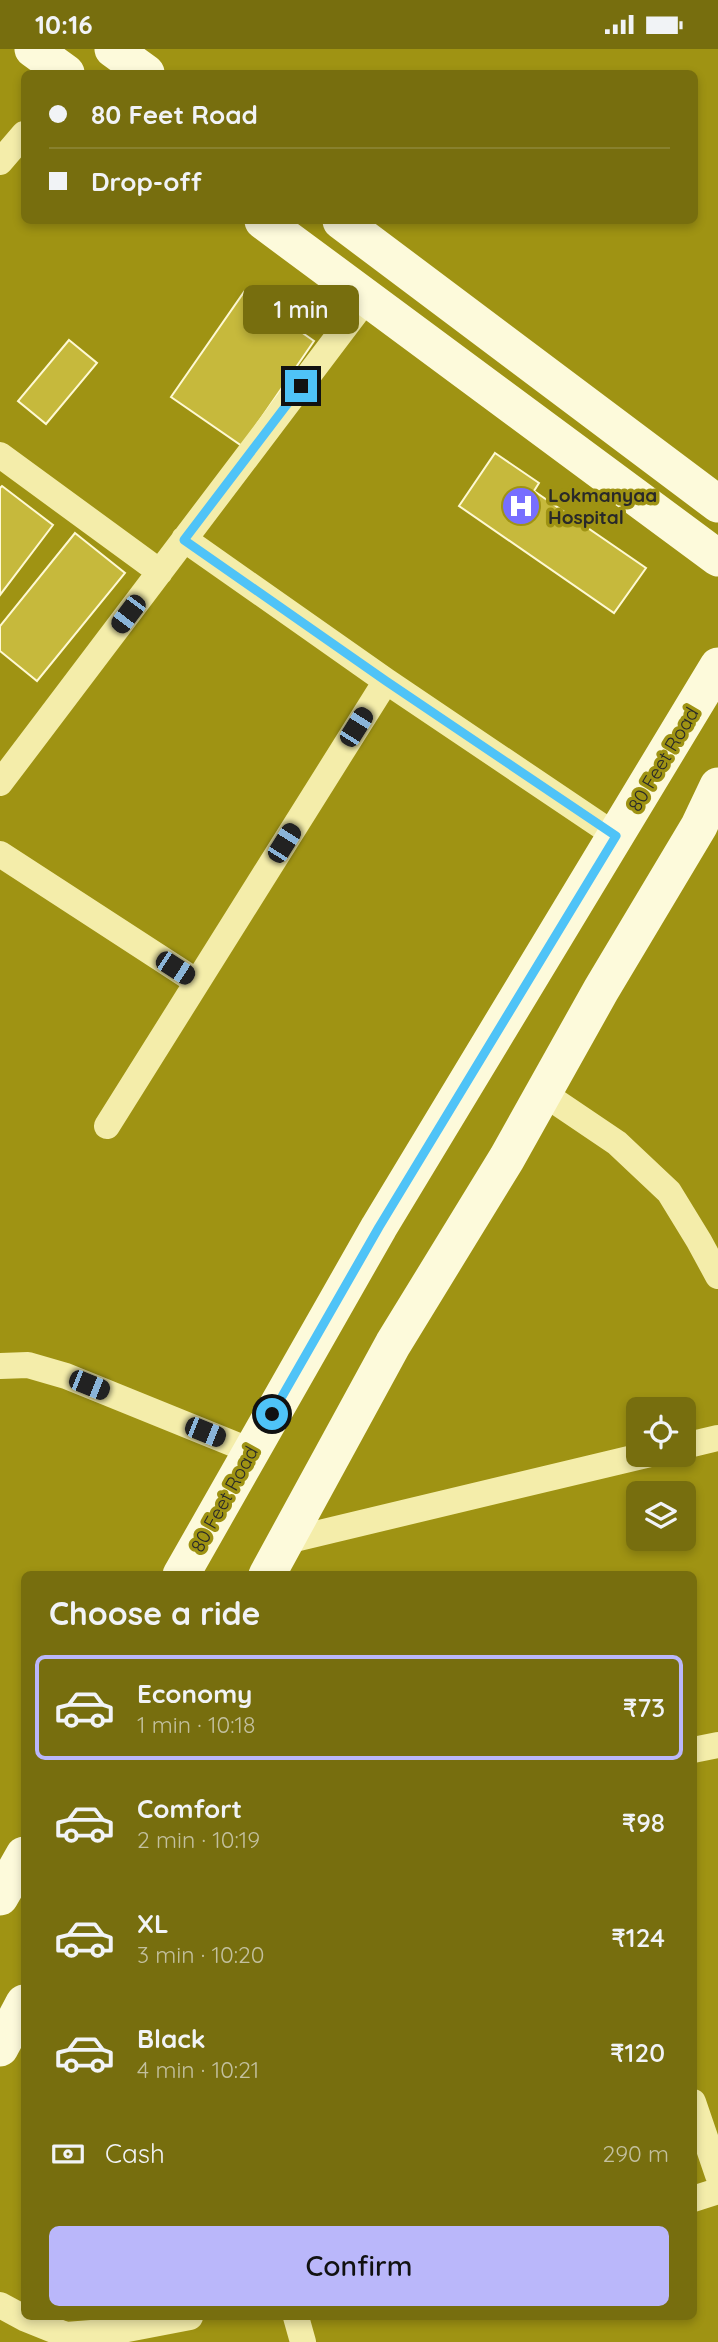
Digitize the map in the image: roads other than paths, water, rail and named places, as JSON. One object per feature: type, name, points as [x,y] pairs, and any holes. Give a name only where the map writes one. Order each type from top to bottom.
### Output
[{"type":"main road","points":[[33,49],[62,70]]},
{"type":"main road","points":[[113,49],[142,70]]},
{"type":"main road","points":[[267,224],[718,558]]},
{"type":"main road","points":[[345,224],[718,504]]},
{"type":"main road","name":"80 Feet Road","points":[[186,1571],[379,1227],[718,666]]},
{"type":"main road","points":[[269,1571],[393,1344],[507,1158],[543,1093],[709,832],[718,786]]},
{"type":"main road","points":[[0,1897],[21,1860]]},
{"type":"main road","points":[[0,2048],[21,2009]]},
{"type":"street","points":[[0,162],[21,138]]},
{"type":"street","points":[[0,783],[367,298]]},
{"type":"street","points":[[0,455],[160,572]]},
{"type":"street","points":[[184,540],[386,681],[616,836]]},
{"type":"street","points":[[107,1126],[386,681]]},
{"type":"street","points":[[0,854],[197,982]]},
{"type":"street","points":[[543,1093],[617,1143],[669,1192],[718,1276]]},
{"type":"street","points":[[0,1366],[28,1365],[66,1376],[251,1451]]},
{"type":"street","points":[[696,1443],[718,1438]]},
{"type":"street","points":[[286,1541],[626,1460]]},
{"type":"street","points":[[697,1749],[718,1745]]},
{"type":"street","points":[[697,2114],[718,2175]]},
{"type":"street","points":[[697,2198],[718,2191]]},
{"type":"street","points":[[0,2305],[21,2319]]},
{"type":"street","points":[[22,2320],[45,2335],[117,2332],[175,2320]]},
{"type":"place","name":"Lokmanyaa Hospital","points":[[521,506]]}]
